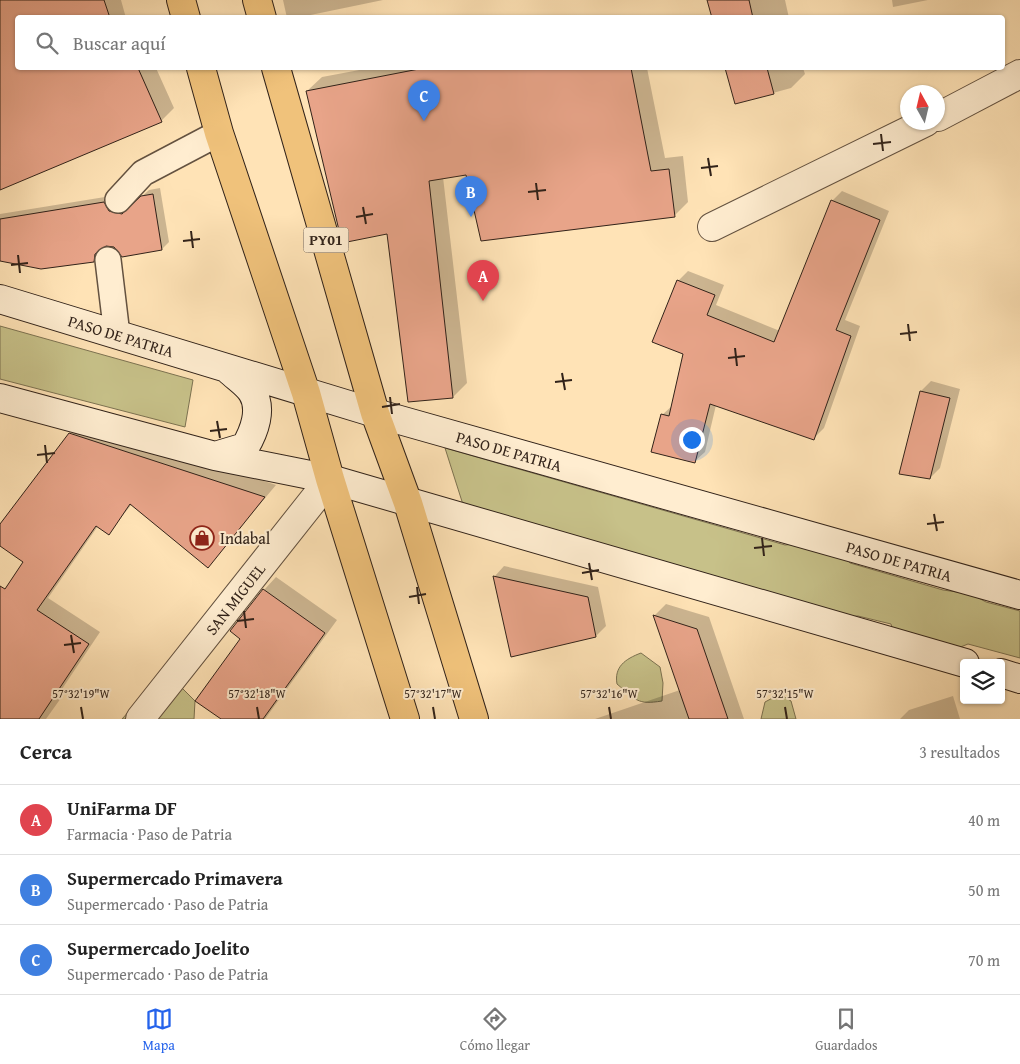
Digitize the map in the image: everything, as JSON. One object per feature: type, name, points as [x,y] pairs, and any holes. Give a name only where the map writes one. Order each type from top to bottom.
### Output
[{"type":"highway","points":[[181,0],[185,15]]},
{"type":"highway","points":[[257,0],[261,15]]},
{"type":"highway","points":[[202,70],[219,133],[306,393],[330,479],[405,719]]},
{"type":"highway","name":"PY01","points":[[277,70],[375,413],[408,502],[474,719]]},
{"type":"street","points":[[945,113],[1020,74]]},
{"type":"street","points":[[712,227],[910,130]]},
{"type":"street","name":"PASO DE PATRIA","points":[[0,299],[306,393],[1020,595]]},
{"type":"street","points":[[216,456],[245,447],[253,434],[256,418],[252,392],[226,368]]},
{"type":"street","points":[[0,398],[216,456],[330,479],[960,662]]},
{"type":"street","name":"SAN MIGUEL","points":[[140,719],[330,479]]},
{"type":"street","points":[[1005,674],[1020,679]]},
{"type":"lane","points":[[118,200],[143,173],[219,133]]},
{"type":"lane","points":[[108,260],[117,335]]},
{"type":"shaded area","points":[[0,326],[193,380],[185,427],[0,379]]},
{"type":"shaded area","points":[[445,448],[785,545],[795,544],[846,559],[850,563],[943,590],[971,594],[986,602],[1020,611],[1020,658],[968,644],[958,648],[893,631],[891,624],[858,616],[833,618],[466,514]]},
{"type":"shaded area","points":[[641,653],[660,667],[663,683],[662,701],[642,702],[617,684],[617,673],[622,664]]},
{"type":"shaded area","points":[[171,677],[195,701],[194,719],[122,719],[142,697]]},
{"type":"shaded area","points":[[780,694],[791,701],[796,719],[761,719],[765,702]]},
{"type":"building","points":[[0,0],[104,0],[109,15],[15,15],[15,70],[139,70],[162,122],[0,190]]},
{"type":"building","points":[[707,0],[749,0],[752,15],[711,15]]},
{"type":"building","points":[[414,70],[631,70],[651,171],[669,169],[675,217],[481,241],[466,175],[429,181],[453,398],[408,402],[387,234],[342,243],[306,91]]},
{"type":"building","points":[[726,70],[768,70],[774,94],[735,104]]},
{"type":"building","points":[[153,194],[162,250],[122,257],[114,247],[106,246],[95,254],[94,262],[41,269],[0,261],[0,219],[104,202],[109,211],[122,214],[141,196]]},
{"type":"building","points":[[831,200],[880,220],[836,330],[851,336],[814,440],[710,404],[695,463],[651,452],[661,414],[669,416],[683,354],[652,342],[677,280],[715,295],[707,315],[774,342]]},
{"type":"building","points":[[920,391],[950,398],[930,479],[899,474]]},
{"type":"building","points":[[69,433],[265,497],[208,568],[130,504],[109,535],[96,526],[37,610],[89,644],[39,719],[0,719],[0,586],[5,589],[23,562],[0,546],[0,524]]},
{"type":"building","points":[[493,576],[588,597],[596,637],[511,657]]},
{"type":"building","points":[[263,589],[325,633],[263,719],[221,719],[195,701],[240,639],[230,631]]},
{"type":"building","points":[[653,615],[697,629],[728,719],[689,719]]},
{"type":"place","name":"Supermercado Joelito","points":[[424,121]]},
{"type":"place","name":"Supermercado Primavera","points":[[471,217]]},
{"type":"place","name":"UniFarma DF","points":[[483,301]]},
{"type":"place","name":"Indabal","points":[[202,538]]}]
